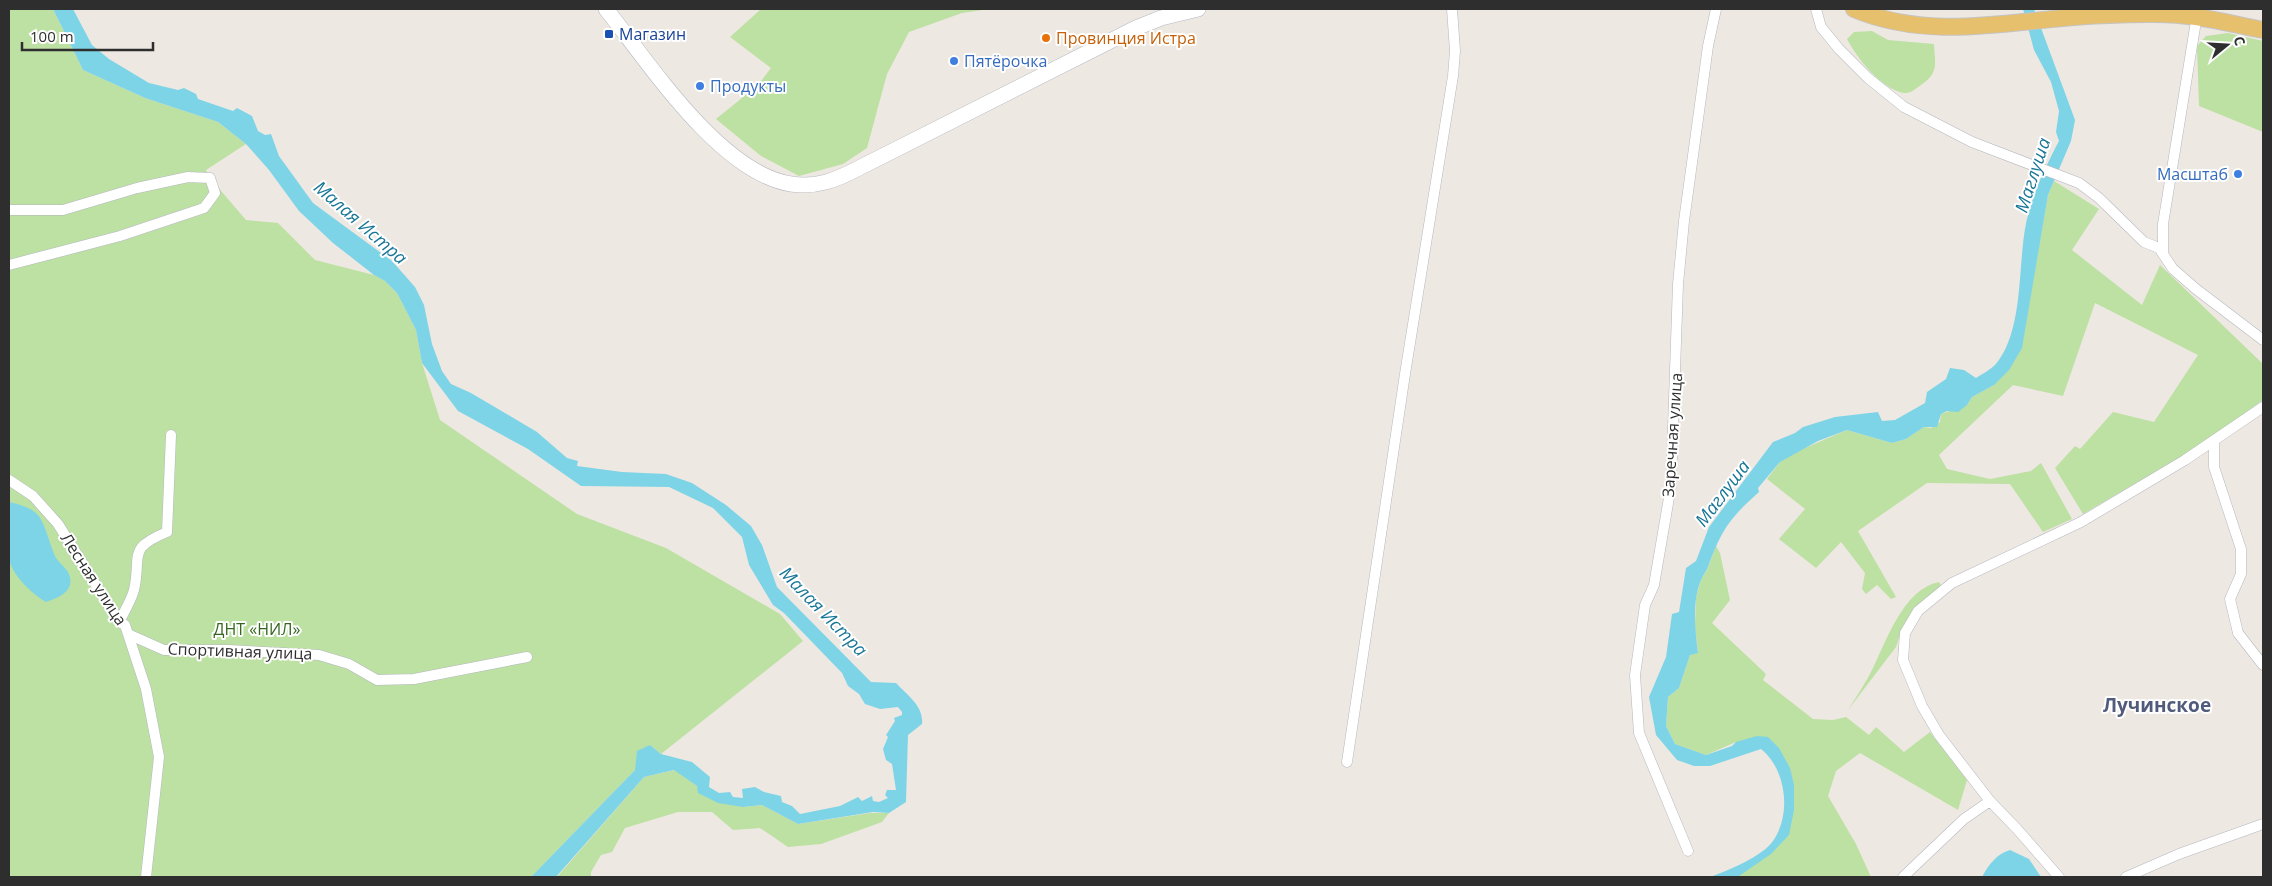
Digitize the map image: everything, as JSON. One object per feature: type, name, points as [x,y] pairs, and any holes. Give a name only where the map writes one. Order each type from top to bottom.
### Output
[{"type":"main road","points":[[606,9],[692,117],[715,140],[750,168],[770,179],[791,184],[808,185],[823,184],[858,170],[1136,28],[1161,18],[1198,9]]},
{"type":"main road","points":[[1854,9],[1873,17],[1909,25],[1941,28],[2073,17],[2197,13],[2263,30]]},
{"type":"street","points":[[1346,762],[1404,374],[1452,76],[1455,50],[1452,9]]},
{"type":"street","name":"Заречная улица","points":[[1688,851],[1639,733],[1635,675],[1645,605],[1654,585],[1670,486],[1678,284],[1684,221],[1708,46],[1716,9]]},
{"type":"street","points":[[1816,9],[1821,27],[1839,49],[1868,78],[1904,107],[1972,142],[2079,183],[2099,198],[2144,242],[2159,248],[2173,269],[2196,289],[2263,340]]},
{"type":"street","points":[[2162,255],[2163,224],[2197,13]]},
{"type":"street","points":[[9,210],[63,210],[138,188],[188,177],[210,178],[215,193],[204,208],[120,236],[9,265]]},
{"type":"street","points":[[2059,877],[1990,801],[1939,734],[1922,706],[1903,660],[1905,633],[1918,611],[1952,583],[2081,522],[2214,442],[2263,407]]},
{"type":"street","points":[[119,622],[134,590],[137,555],[147,540],[167,532],[171,435]]},
{"type":"street","points":[[2214,442],[2214,467],[2241,550],[2241,574],[2230,599],[2238,633],[2263,665]]},
{"type":"street","name":"Лесная улица","points":[[9,480],[33,496],[58,524],[119,622],[125,625],[146,689],[158,757],[146,877]]},
{"type":"street","name":"Спортивная улица","points":[[128,634],[164,650],[228,650],[319,655],[350,664],[377,680],[414,679],[527,657]]},
{"type":"street","points":[[1903,877],[1964,819],[1990,801]]},
{"type":"street","points":[[2126,877],[2179,854],[2263,824]]},
{"type":"green space","name":"ДНТ «НИЛ»","points":[[9,9],[53,9],[83,70],[145,98],[218,122],[246,144],[206,170],[210,178],[246,220],[278,223],[315,260],[374,275],[385,281],[397,293],[416,330],[422,363],[440,420],[577,514],[666,548],[780,614],[803,641],[661,754],[650,745],[635,770],[531,877],[9,877]]},
{"type":"green space","points":[[761,9],[989,9],[962,13],[909,32],[887,74],[867,148],[843,164],[799,176],[761,156],[716,119],[758,85],[771,68],[730,37]]},
{"type":"green space","points":[[1872,31],[1888,40],[1934,44],[1935,68],[1931,76],[1909,93],[1904,93],[1887,86],[1863,63],[1847,39],[1854,32]]},
{"type":"green space","points":[[2228,33],[2263,41],[2263,132],[2199,106],[2197,46],[2206,36]]},
{"type":"green space","points":[[2054,181],[2099,209],[2072,250],[2142,305],[2160,265],[2263,364],[2263,400],[2213,438],[2083,514],[2055,468],[2075,446],[2080,449],[2113,412],[2154,422],[2198,355],[2095,303],[2063,396],[2013,385],[1939,455],[1947,469],[1990,479],[2031,471],[2041,463],[2072,519],[2043,532],[2010,484],[1927,483],[1858,531],[1896,597],[1891,599],[1877,585],[1866,594],[1862,589],[1865,573],[1841,542],[1816,568],[1779,539],[1805,509],[1767,479],[1780,462],[1798,451],[1847,430],[1892,443],[1906,439],[1924,427],[1931,428],[1940,422],[1941,414],[1967,405],[1972,397],[1994,385],[2029,301],[2048,195]]},
{"type":"green space","points":[[1716,546],[1720,553],[1730,600],[1712,623],[1766,674],[1763,680],[1813,719],[1833,720],[1846,717],[1869,735],[1876,727],[1904,752],[1930,732],[1967,780],[1958,810],[1860,753],[1836,771],[1828,796],[1856,844],[1871,877],[1737,877],[1789,835],[1779,748],[1736,742],[1706,755],[1675,744],[1666,726],[1668,697],[1679,688],[1690,655],[1698,652],[1695,627],[1696,598],[1701,579],[1707,570]]},
{"type":"green space","points":[[1939,582],[1942,587],[1901,632],[1896,647],[1848,710],[1869,675],[1897,618],[1915,595],[1926,587]]},
{"type":"green space","points":[[675,770],[697,786],[743,807],[762,805],[798,824],[870,813],[889,813],[882,822],[821,844],[788,847],[760,828],[733,830],[712,812],[678,812],[625,828],[612,852],[601,855],[591,872],[591,877],[557,877],[644,777]]},
{"type":"water","points":[[53,9],[73,9],[92,45],[109,59],[149,83],[178,90],[184,88],[196,94],[198,99],[233,111],[237,108],[252,116],[258,131],[265,135],[271,134],[279,156],[313,203],[392,261],[415,287],[424,305],[432,344],[442,371],[451,384],[471,393],[537,432],[567,458],[578,461],[577,466],[622,472],[666,474],[692,483],[726,505],[751,526],[762,545],[777,587],[871,682],[896,683],[918,706],[922,724],[908,735],[906,802],[889,813],[873,812],[798,824],[762,805],[743,807],[718,803],[698,793],[697,786],[674,770],[644,777],[556,877],[531,877],[635,770],[637,751],[650,745],[661,754],[692,762],[710,777],[709,787],[719,793],[730,792],[733,797],[743,798],[742,789],[755,787],[764,792],[781,796],[782,802],[792,806],[800,814],[840,806],[858,797],[862,801],[872,796],[873,801],[879,802],[888,798],[885,795],[887,790],[896,790],[892,764],[886,760],[883,749],[888,737],[886,735],[895,721],[894,718],[902,715],[902,712],[898,707],[880,709],[865,704],[859,694],[848,686],[842,673],[784,613],[773,605],[749,565],[742,537],[713,508],[669,487],[581,486],[528,449],[458,411],[422,363],[416,330],[397,293],[385,281],[374,275],[333,243],[299,211],[269,170],[246,144],[218,122],[145,98],[83,70]]},
{"type":"water","points":[[2023,9],[2034,9],[2075,120],[2071,141],[2048,195],[2022,348],[2009,370],[1994,385],[1972,397],[1967,405],[1958,412],[1947,411],[1941,414],[1937,427],[1924,427],[1906,439],[1892,443],[1847,430],[1818,441],[1780,462],[1758,488],[1759,492],[1727,525],[1698,588],[1695,606],[1695,625],[1698,653],[1690,655],[1679,688],[1668,697],[1666,726],[1675,744],[1706,755],[1732,746],[1736,742],[1757,736],[1768,737],[1779,748],[1790,768],[1794,785],[1794,810],[1789,835],[1771,854],[1739,876],[1710,877],[1735,867],[1768,847],[1779,830],[1783,818],[1783,792],[1776,768],[1761,749],[1710,766],[1694,766],[1677,760],[1656,735],[1649,697],[1666,657],[1672,614],[1679,612],[1686,568],[1696,561],[1709,527],[1773,442],[1795,433],[1803,427],[1835,417],[1878,412],[1882,421],[1895,420],[1925,403],[1927,392],[1946,379],[1950,368],[1964,370],[1976,378],[1995,365],[2004,352],[2011,336],[2015,319],[2027,217],[2048,162],[2059,141],[2056,132],[2059,111],[2051,82],[2034,50]]},
{"type":"water","points":[[9,502],[31,509],[40,518],[57,560],[70,576],[70,585],[60,596],[46,602],[29,589],[14,570],[8,551]]},
{"type":"water","points":[[2010,850],[2029,859],[2041,877],[1982,877],[1994,860]]},
{"type":"place","name":"Магазин","points":[[609,34]]},
{"type":"place","name":"Провинция Истра","points":[[1046,38]]},
{"type":"place","name":"Пятёрочка","points":[[954,61]]},
{"type":"place","name":"Продукты","points":[[700,86]]},
{"type":"place","name":"Масштаб","points":[[2238,174]]},
{"type":"district","name":"Лучинское","points":[[2157,705]]},
{"type":"water label","name":"Маглуша","points":[[2032,175]]},
{"type":"water label","name":"Малая Истра","points":[[361,222]]},
{"type":"water label","name":"Маглуша","points":[[1722,493]]},
{"type":"water label","name":"Малая Истра","points":[[824,611]]}]
